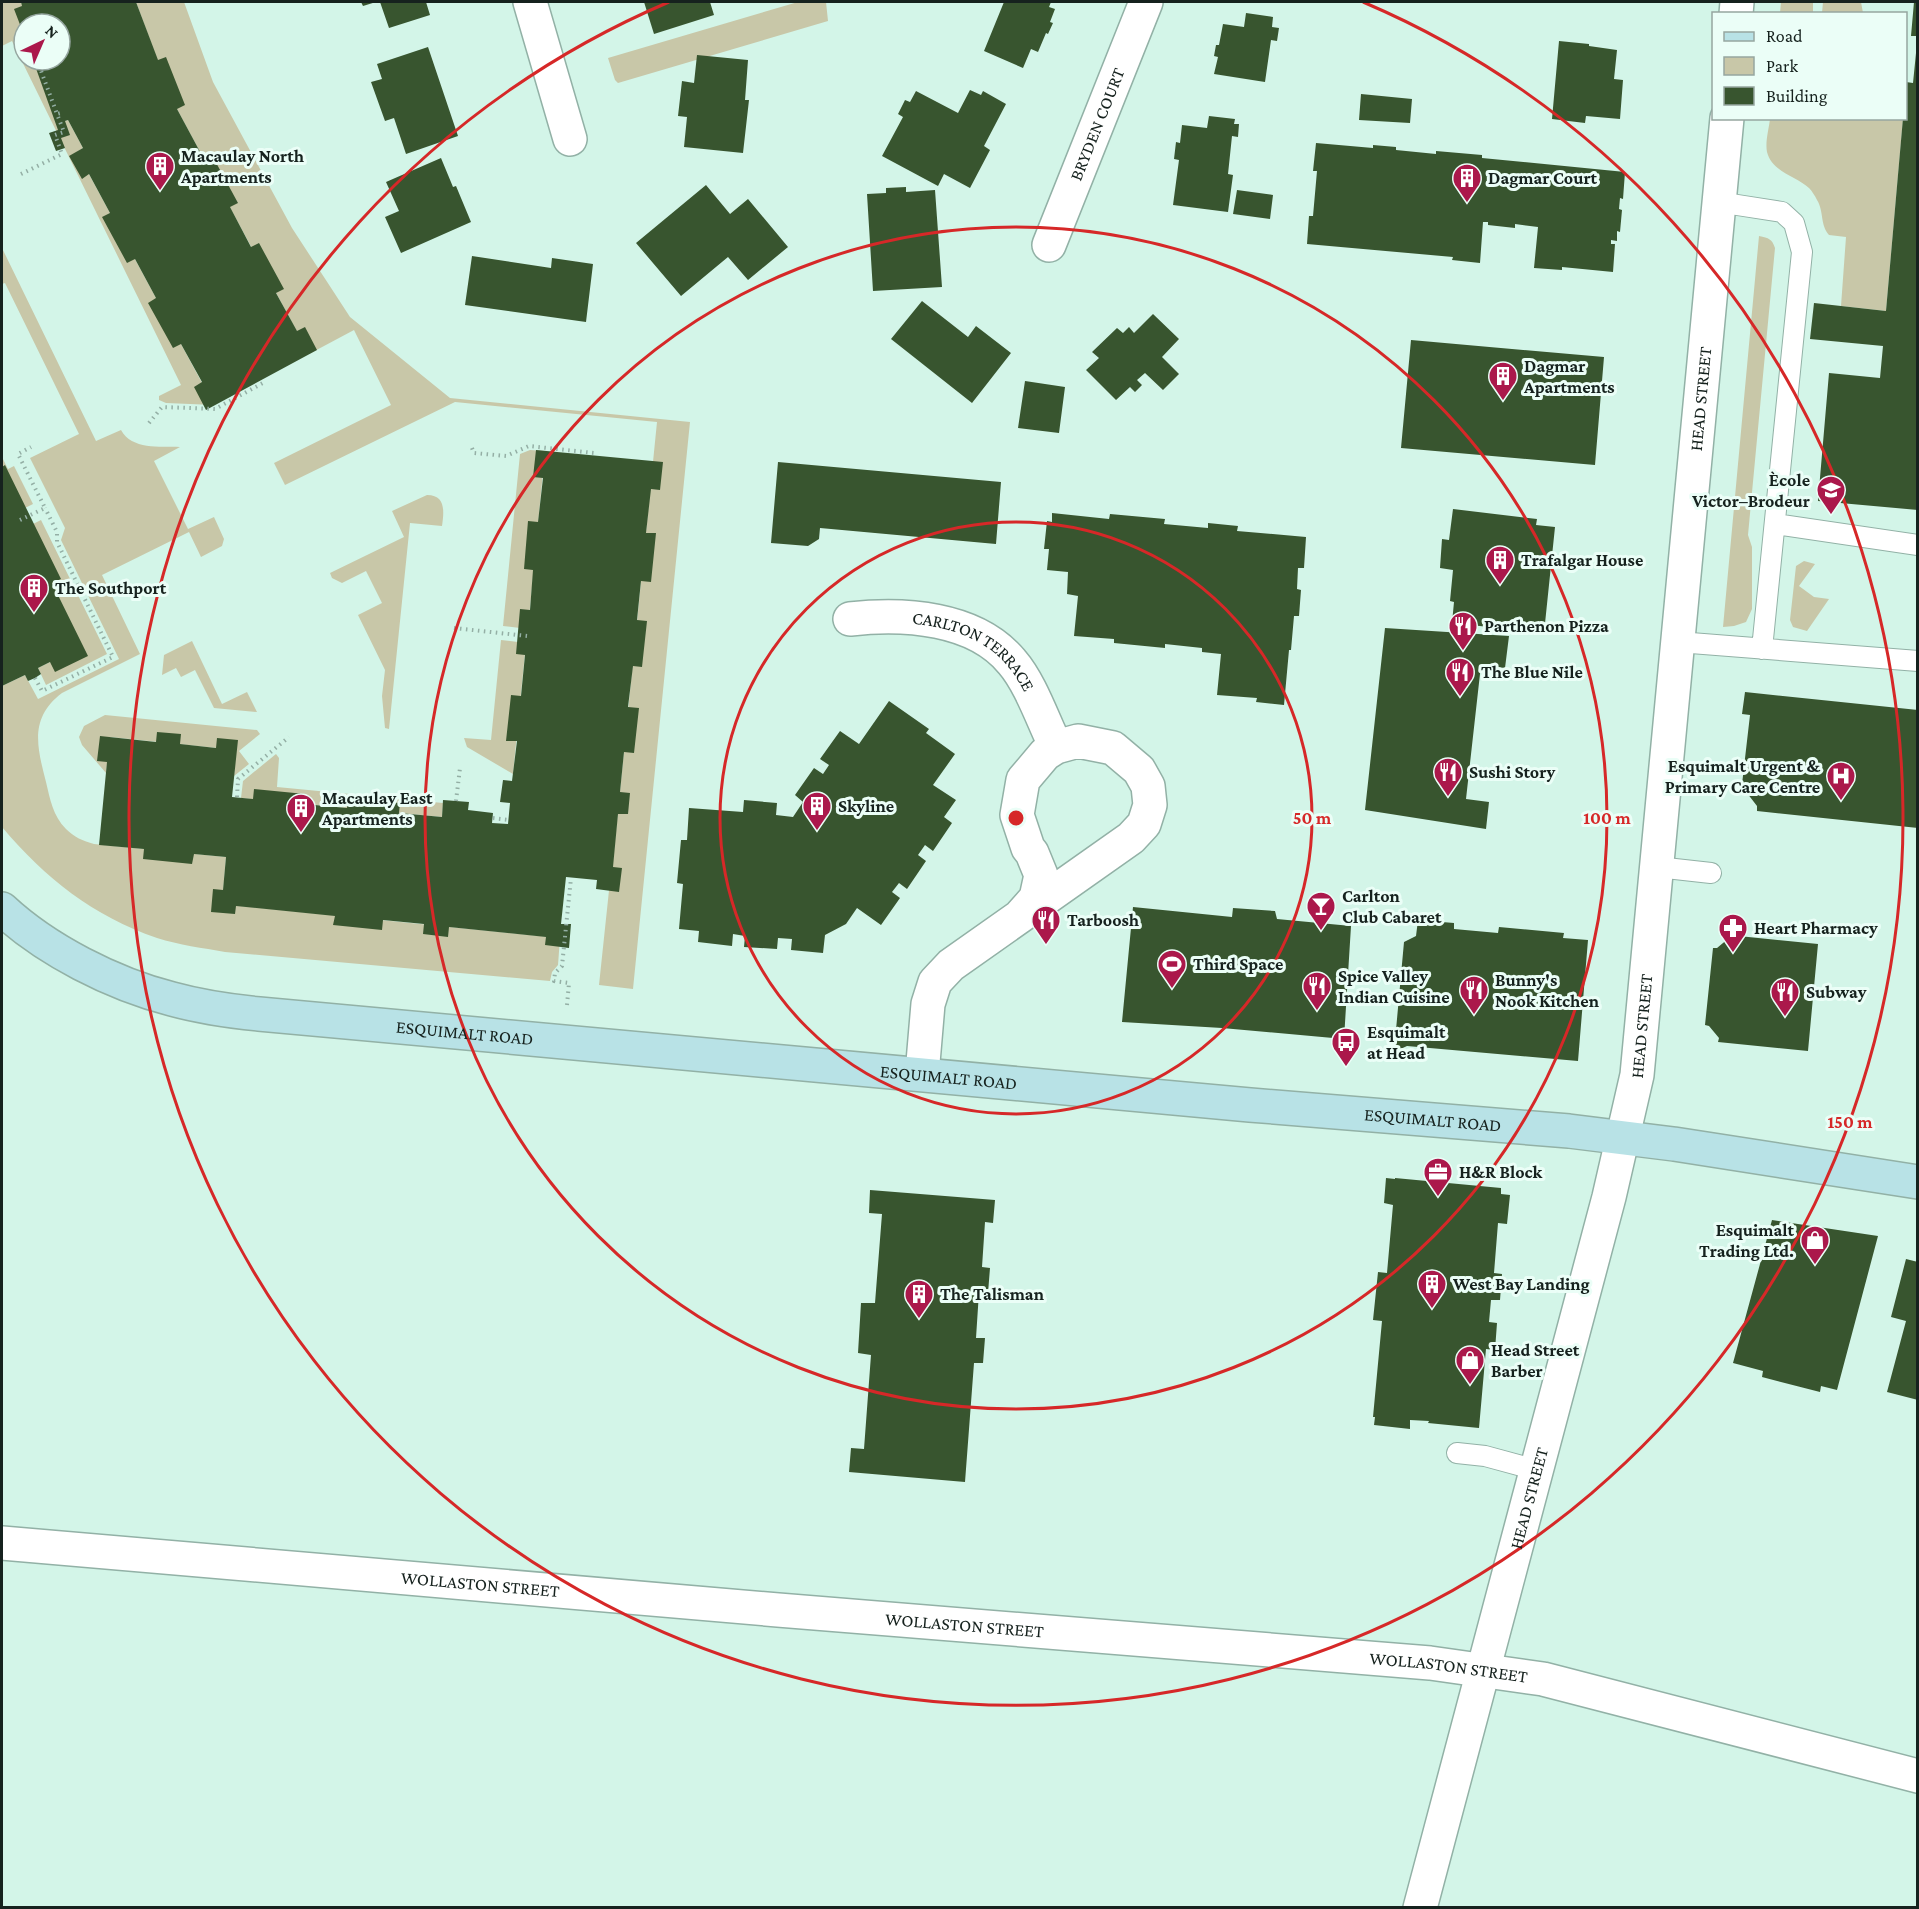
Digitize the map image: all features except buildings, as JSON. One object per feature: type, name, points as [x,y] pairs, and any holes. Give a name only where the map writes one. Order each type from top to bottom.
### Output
[{"type":"main road","name":"ESQUIMALT ROAD","points":[[2,909],[47,943],[87,966],[170,999],[214,1009],[1262,1106],[1569,1131],[1917,1182]]},
{"type":"street","points":[[530,2],[570,139]]},
{"type":"street","name":"BRYDEN COURT","points":[[1049,244],[1146,2]]},
{"type":"street","name":"HEAD STREET","points":[[1420,1908],[1537,1470],[1623,1138],[1637,1075],[1726,120]]},
{"type":"street","name":"CARLTON TERRACE","points":[[850,619],[879,616],[909,617],[971,631],[994,644],[1013,662],[1056,747]]},
{"type":"street","points":[[922,1074],[928,1004],[935,982],[951,965],[1131,838],[1144,824],[1150,806],[1148,786],[1139,770],[1113,748],[1078,741],[1056,747],[1045,754],[1023,780],[1017,815],[1028,848],[1041,874],[1036,898],[1021,915]]},
{"type":"street","name":"WOLLASTON STREET","points":[[2,1543],[1418,1662],[1484,1670],[1544,1679],[1917,1776]]},
{"type":"lane","points":[[1718,202],[1782,212],[1794,223],[1802,252],[1762,649]]},
{"type":"lane","points":[[1776,524],[1917,545]]},
{"type":"lane","points":[[1678,642],[1917,661]]},
{"type":"lane","points":[[1657,867],[1711,873]]},
{"type":"lane","points":[[1456,1454],[1485,1456],[1537,1470]]},
{"type":"path","points":[[21,174],[62,154],[55,135],[64,132],[43,72]]},
{"type":"path","points":[[149,423],[162,407],[215,409],[263,383]]},
{"type":"path","points":[[472,448],[474,453],[506,456],[529,446],[594,453],[594,456]]},
{"type":"path","points":[[31,447],[18,454],[57,532],[57,542],[113,657],[42,691],[35,678]]},
{"type":"path","points":[[20,520],[45,508]]},
{"type":"path","points":[[454,628],[527,636]]},
{"type":"path","points":[[237,797],[238,779],[289,737]]},
{"type":"path","points":[[456,801],[459,768]]},
{"type":"path","points":[[493,818],[509,820]]},
{"type":"path","points":[[565,982],[554,981],[555,973],[562,966],[571,878]]},
{"type":"green space","points":[[2,2],[21,2],[25,12],[12,12],[12,41],[2,46]]},
{"type":"green space","points":[[136,2],[184,2],[213,82],[292,228],[350,317],[450,398],[690,422],[633,989],[599,985],[657,422],[455,402],[285,485],[274,463],[391,405],[354,330],[309,354],[172,100]]},
{"type":"green space","points":[[798,2],[826,2],[828,21],[618,83],[615,80],[608,58]]},
{"type":"green space","points":[[1781,2],[1813,2],[1813,12],[1780,12]]},
{"type":"green space","points":[[1823,2],[1861,2],[1863,12],[1822,12]]},
{"type":"green space","points":[[27,72],[47,72],[65,121],[68,120],[83,148],[77,152],[214,405],[166,403],[159,400],[159,396],[181,385]]},
{"type":"green space","points":[[1770,120],[1903,120],[1886,311],[1841,306],[1846,237],[1829,235],[1824,227],[1819,204],[1811,191],[1774,164],[1767,152]]},
{"type":"green space","points":[[1759,236],[1770,239],[1775,248],[1748,535],[1752,547],[1752,609],[1746,622],[1723,627]]},
{"type":"green space","points":[[2,248],[96,441],[121,430],[132,441],[139,444],[180,447],[154,461],[188,529],[214,517],[224,539],[222,546],[201,557],[189,532],[102,575],[140,654],[62,693],[44,713],[40,723],[38,745],[51,801],[62,824],[75,836],[94,844],[226,857],[222,904],[560,938],[558,965],[552,972],[550,981],[225,952],[157,938],[112,919],[91,907],[35,863],[2,827],[2,686],[25,675],[38,699],[119,659],[61,540],[65,528],[30,458],[79,434],[5,283],[2,284]]},
{"type":"green space","points":[[530,450],[545,451],[528,629],[503,626],[520,454]]},
{"type":"green space","points":[[2,457],[8,469],[14,466],[33,504],[17,512],[2,481]]},
{"type":"green space","points":[[427,495],[441,501],[442,526],[410,523],[389,729],[385,728],[382,696],[385,670],[358,615],[382,603],[366,571],[342,583],[332,578],[330,573],[404,537],[392,511]]},
{"type":"green space","points":[[41,520],[107,654],[46,685],[38,668],[82,646],[25,528]]},
{"type":"green space","points":[[1804,561],[1815,564],[1799,586],[1814,597],[1829,599],[1807,631],[1793,627],[1790,620],[1796,566]]},
{"type":"green space","points":[[501,640],[526,643],[513,774],[467,747],[464,738],[491,740]]},
{"type":"green space","points":[[192,641],[222,704],[247,692],[257,712],[214,708],[195,670],[181,677],[176,668],[162,675],[164,655]]},
{"type":"green space","points":[[105,715],[257,730],[260,734],[239,751],[249,764],[234,776],[236,750],[110,737],[106,773],[82,745],[79,737],[84,726]]},
{"type":"green space","points":[[276,754],[279,758],[277,787],[443,803],[442,817],[241,798],[243,781]]},
{"type":"place","name":"Macaulay North Apartments","points":[[160,192]]},
{"type":"place","name":"Dagmar Court","points":[[1467,204]]},
{"type":"place","name":"Dagmar Apartments","points":[[1503,402]]},
{"type":"place","name":"Ècole Victor–Brodeur","points":[[1831,516]]},
{"type":"place","name":"Trafalgar House","points":[[1500,586]]},
{"type":"place","name":"The Southport","points":[[34,614]]},
{"type":"place","name":"Parthenon Pizza","points":[[1463,652]]},
{"type":"place","name":"The Blue Nile","points":[[1460,698]]},
{"type":"place","name":"Sushi Story","points":[[1448,798]]},
{"type":"place","name":"Esquimalt Urgent & Primary Care Centre","points":[[1841,802]]},
{"type":"place","name":"Skyline","points":[[817,832]]},
{"type":"place","name":"Macaulay East Apartments","points":[[301,834]]},
{"type":"place","name":"Carlton Club Cabaret","points":[[1321,932]]},
{"type":"place","name":"Tarboosh","points":[[1046,946]]},
{"type":"place","name":"Heart Pharmacy","points":[[1733,954]]},
{"type":"place","name":"Third Space","points":[[1172,990]]},
{"type":"place","name":"Spice Valley Indian Cuisine","points":[[1317,1012]]},
{"type":"place","name":"Bunny's Nook Kitchen","points":[[1474,1016]]},
{"type":"place","name":"Subway","points":[[1785,1018]]},
{"type":"place","name":"Esquimalt at Head","points":[[1346,1068]]},
{"type":"place","name":"H&R Block","points":[[1438,1198]]},
{"type":"place","name":"Esquimalt Trading Ltd.","points":[[1815,1266]]},
{"type":"place","name":"West Bay Landing","points":[[1432,1310]]},
{"type":"place","name":"The Talisman","points":[[919,1320]]},
{"type":"place","name":"Head Street Barber","points":[[1470,1386]]}]
